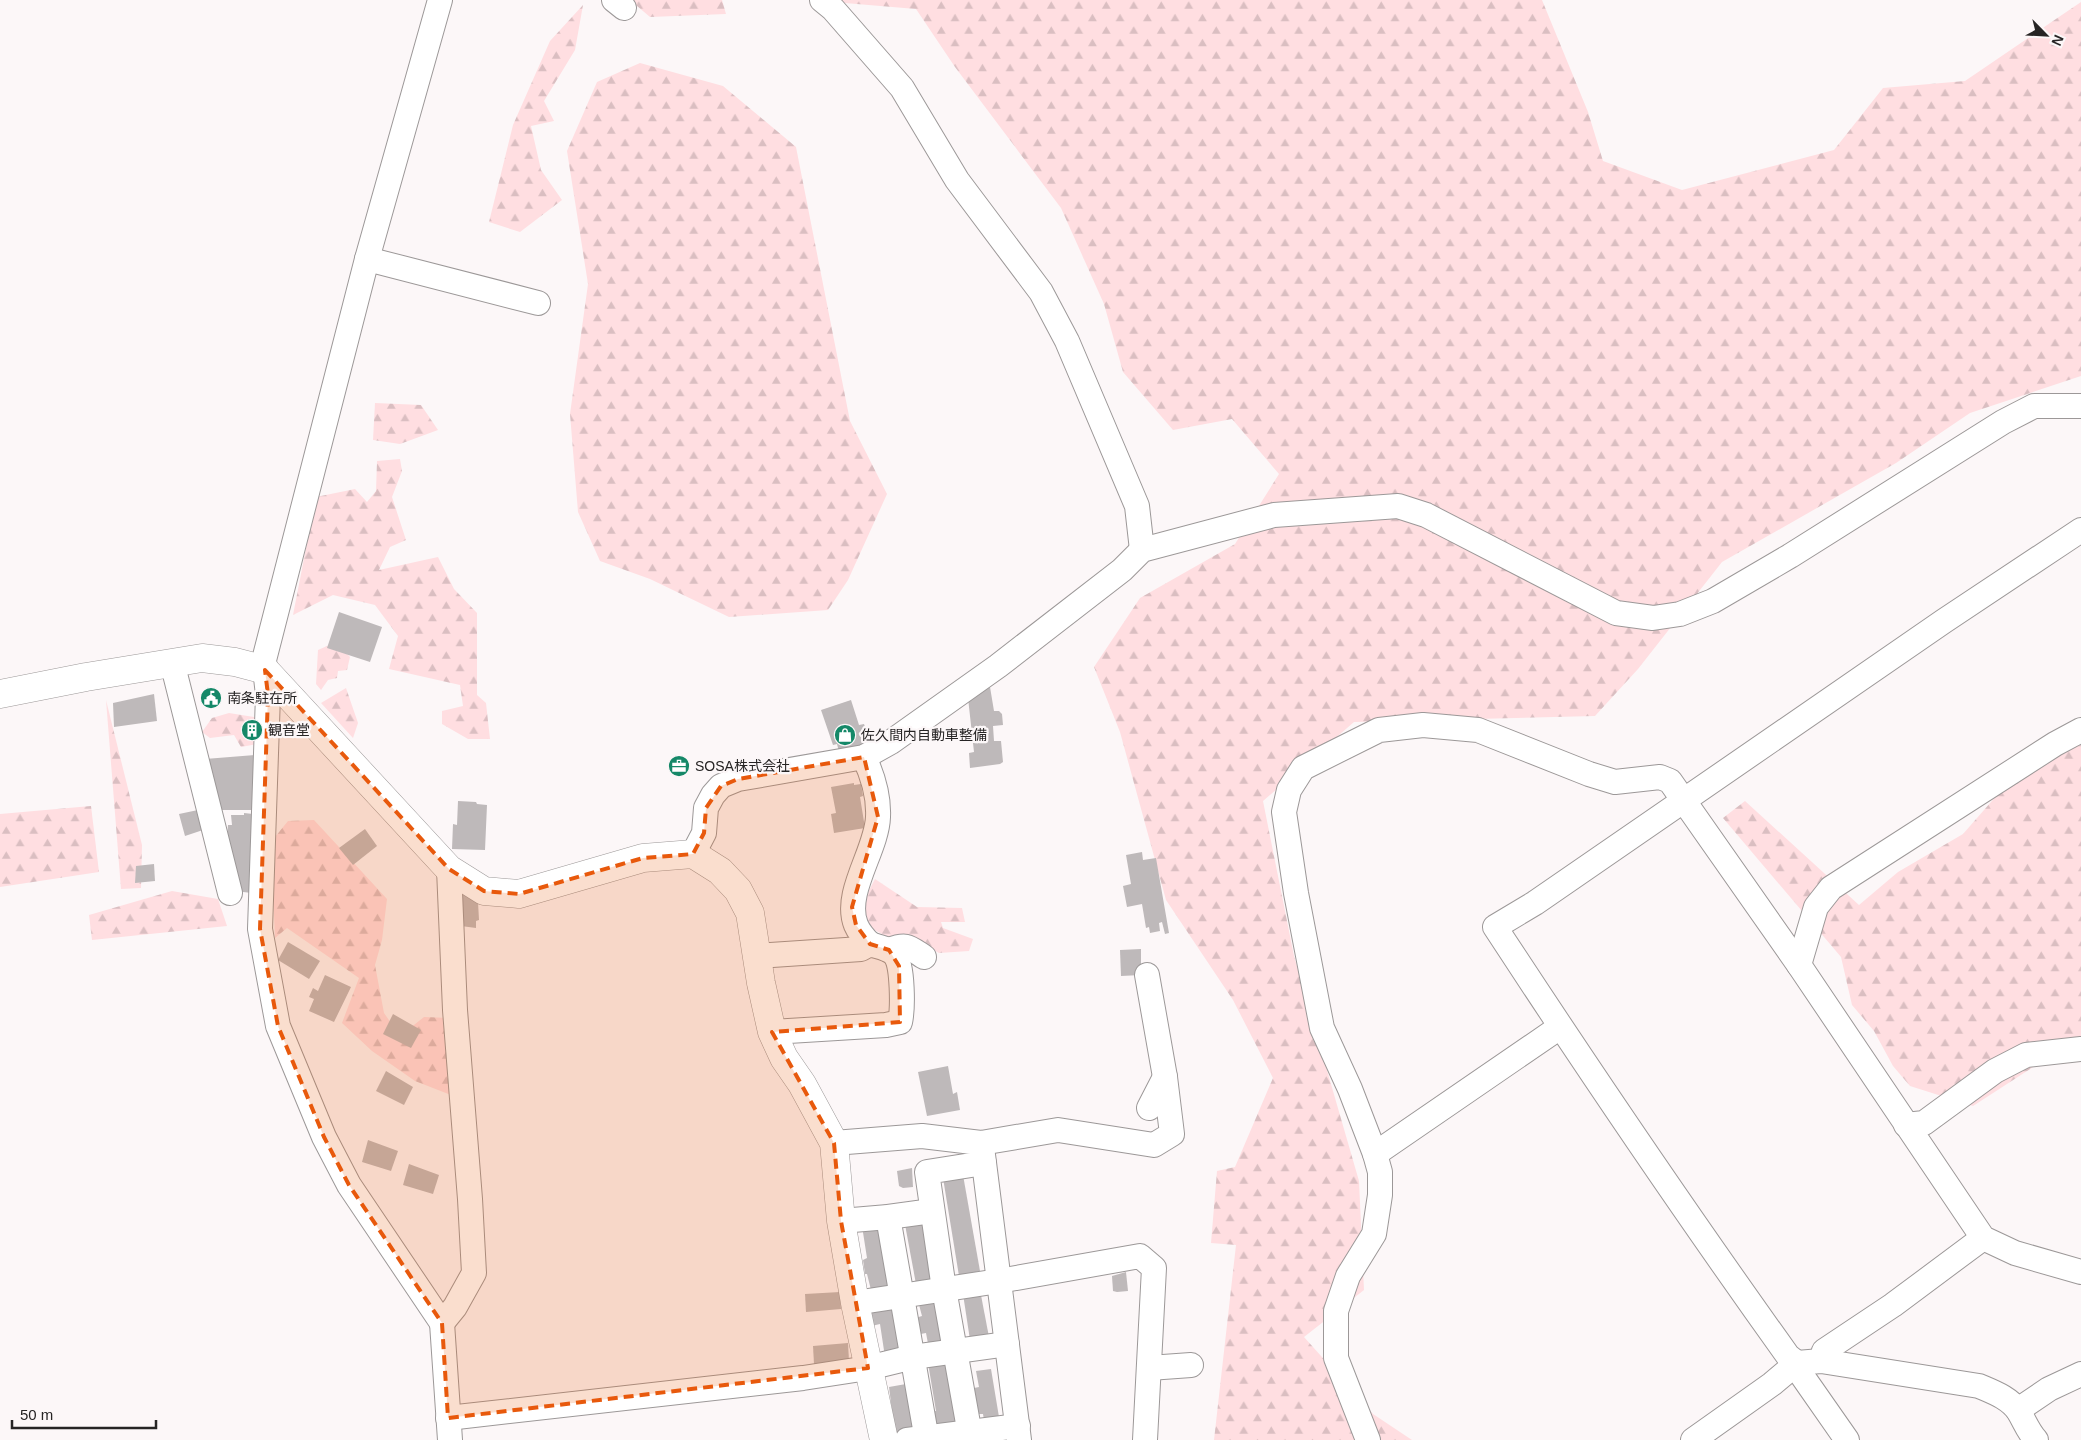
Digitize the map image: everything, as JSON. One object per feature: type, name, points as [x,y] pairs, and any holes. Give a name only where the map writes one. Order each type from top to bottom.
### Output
[{"type":"street","points":[[440,0],[367,259],[264,660],[268,695],[260,929],[278,1026],[324,1137],[349,1185],[442,1323],[449,1429],[868,1368],[913,1358],[1007,1344]]},
{"type":"street","points":[[822,0],[833,9],[902,88],[957,180],[1041,292],[1067,341],[1137,506],[1142,550]]},
{"type":"street","points":[[367,259],[538,304]]},
{"type":"street","points":[[693,854],[704,833],[706,808],[713,795],[721,786],[738,779],[864,757],[907,732],[998,666],[1122,570],[1142,550],[1274,515],[1398,506],[1426,515],[1616,613],[1653,618],[1671,616],[1713,601],[1790,556],[2003,422],[2034,406],[2081,406]]},
{"type":"street","points":[[1847,1440],[1803,1377],[1797,1363],[1788,1356],[1716,1256],[1495,927],[1535,903],[1944,621],[2081,530]]},
{"type":"street","points":[[0,694],[172,662],[202,658],[235,662],[264,670],[449,869],[484,891],[519,894],[643,858],[693,854],[720,871],[738,890],[750,913],[756,956],[772,1032],[784,1058],[802,1084],[834,1143],[841,1221],[855,1303],[884,1440]]},
{"type":"street","points":[[172,662],[230,893]]},
{"type":"street","points":[[1368,1440],[1336,1358],[1336,1311],[1348,1276],[1374,1234],[1380,1196],[1380,1172],[1376,1154],[1322,1028],[1296,893],[1284,812],[1289,790],[1303,768],[1379,730],[1423,725],[1478,730],[1615,782],[1660,777],[1670,781],[1799,965],[1983,1238],[2015,1253],[2081,1272]]},
{"type":"street","points":[[1799,965],[1816,907],[1831,888],[2055,744],[2081,730]]},
{"type":"street","points":[[772,1032],[886,1025],[900,1022],[902,1013],[899,966],[896,956],[879,947],[856,925],[852,907],[878,817],[876,794],[870,768],[864,757]]},
{"type":"street","points":[[442,1323],[455,1307],[474,1273],[455,1010],[449,869]]},
{"type":"street","points":[[756,956],[901,945],[911,948],[924,957]]},
{"type":"street","points":[[971,1436],[944,1289],[927,1172],[1058,1130],[1154,1145],[1172,1134],[1165,1077],[1147,975]]},
{"type":"street","points":[[1376,1154],[1560,1026]]},
{"type":"street","points":[[1906,1125],[1924,1123],[1995,1071],[2026,1055],[2081,1049]]},
{"type":"street","points":[[1149,1108],[1165,1077]]},
{"type":"street","points":[[834,1143],[922,1136],[982,1153]]},
{"type":"street","points":[[888,1217],[913,1358],[920,1440],[1019,1433],[982,1153]]},
{"type":"street","points":[[841,1221],[932,1211]]},
{"type":"street","points":[[1821,1361],[1824,1351],[1893,1305],[1983,1238]]},
{"type":"street","points":[[855,1303],[999,1281],[1140,1256],[1154,1268],[1145,1440]]},
{"type":"street","points":[[1693,1440],[1797,1363],[1821,1361],[1979,1386],[2000,1395],[2018,1410],[2030,1433],[2036,1440]]},
{"type":"street","points":[[1149,1368],[1191,1366]]},
{"type":"street","points":[[2018,1410],[2049,1389],[2081,1374]]},
{"type":"highlighted area","points":[[265,670],[449,869],[484,891],[519,894],[643,858],[693,854],[704,833],[706,808],[721,786],[738,779],[864,757],[878,817],[852,907],[856,925],[870,944],[889,950],[899,966],[900,1022],[772,1032],[834,1143],[841,1221],[868,1368],[448,1418],[442,1323],[349,1185],[324,1137],[278,1026],[260,929],[268,695]]},
{"type":"green space","points":[[630,0],[722,0],[726,14],[650,17]]},
{"type":"green space","points":[[831,0],[1542,0],[1588,112],[1603,161],[1682,190],[1834,150],[1883,88],[1965,81],[2081,2],[2081,376],[1970,413],[1896,463],[1722,562],[1638,669],[1595,716],[1354,722],[1263,801],[1294,956],[1359,1181],[1364,1290],[1304,1337],[1373,1414],[1412,1440],[1214,1440],[1236,1245],[1211,1243],[1217,1171],[1235,1167],[1273,1078],[1233,1000],[1166,900],[1120,732],[1094,667],[1140,598],[1235,544],[1279,474],[1232,419],[1173,430],[1123,372],[1104,304],[1061,208],[955,67],[916,9],[833,2]]},
{"type":"green space","points":[[583,5],[575,50],[544,101],[554,121],[531,126],[541,170],[562,200],[520,232],[489,222],[513,125],[550,41]]},
{"type":"green space","points":[[640,63],[723,86],[796,147],[850,421],[887,494],[848,580],[828,610],[729,617],[650,579],[600,561],[578,512],[570,414],[588,284],[567,151],[597,82]]},
{"type":"green space","points":[[375,403],[421,405],[438,430],[400,444],[373,440]]},
{"type":"green space","points":[[400,459],[402,471],[392,497],[406,540],[390,547],[379,570],[438,557],[454,589],[477,613],[477,695],[486,703],[490,739],[468,739],[442,724],[442,711],[463,706],[460,685],[389,669],[398,636],[375,605],[333,595],[293,615],[316,497],[355,489],[367,502],[376,491],[377,461]]},
{"type":"green space","points":[[336,642],[350,657],[347,670],[338,671],[337,678],[328,680],[321,690],[316,684],[318,650]]},
{"type":"green space","points":[[346,688],[358,723],[353,738],[321,703]]},
{"type":"green space","points":[[106,700],[142,845],[141,888],[121,889]]},
{"type":"green space","points":[[229,713],[254,717],[265,721],[263,743],[241,747],[234,735],[210,738],[202,732],[212,718]]},
{"type":"green space","points":[[2081,745],[2081,1036],[1973,1106],[1910,1086],[1893,1066],[1874,1031],[1852,1005],[1841,957],[1723,818],[1745,801],[1859,905],[1898,872],[1963,834],[2005,786]]},
{"type":"green space","points":[[91,806],[99,872],[0,887],[0,814]]},
{"type":"green space","points":[[314,820],[387,899],[382,940],[375,965],[384,1013],[400,1036],[424,1017],[450,1018],[456,1097],[415,1081],[372,1051],[342,1023],[359,978],[287,928],[275,938],[271,842],[288,821]]},
{"type":"green space","points":[[875,879],[917,907],[962,908],[965,922],[941,922],[943,928],[973,939],[969,951],[939,953],[919,942],[897,942],[867,926],[864,900]]},
{"type":"green space","points":[[172,891],[218,899],[227,926],[92,940],[89,915]]},
{"type":"building","points":[[339,612],[382,627],[370,662],[327,648]]},
{"type":"building","points":[[990,687],[994,711],[999,711],[1002,714],[1003,725],[993,726],[994,741],[1001,741],[1003,762],[970,768],[969,753],[974,752],[968,698]]},
{"type":"building","points":[[154,694],[157,721],[114,727],[113,703]]},
{"type":"building","points":[[851,700],[859,725],[864,724],[870,742],[839,752],[837,744],[833,745],[821,710]]},
{"type":"building","name":"観音堂","points":[[255,723],[256,736],[247,736],[247,725]]},
{"type":"building","points":[[255,755],[261,809],[217,810],[218,795],[212,796],[205,759]]},
{"type":"building","points":[[854,783],[854,785],[861,784],[863,796],[860,797],[865,828],[834,833],[831,814],[836,813],[831,787]]},
{"type":"building","points":[[458,801],[487,805],[485,850],[452,849],[453,824],[457,825]]},
{"type":"building","points":[[198,810],[203,830],[185,836],[179,814]]},
{"type":"building","points":[[244,813],[253,814],[252,893],[234,891],[226,854],[228,825],[232,825],[231,815],[244,815]]},
{"type":"building","points":[[365,829],[377,846],[353,865],[339,848]]},
{"type":"building","points":[[1142,852],[1143,860],[1156,858],[1169,933],[1165,934],[1162,922],[1159,923],[1160,931],[1150,933],[1149,927],[1146,928],[1142,904],[1127,907],[1123,886],[1131,884],[1126,855]]},
{"type":"building","points":[[154,864],[155,881],[135,883],[136,866]]},
{"type":"building","points":[[459,892],[478,902],[479,920],[476,921],[476,928],[461,926]]},
{"type":"building","points":[[288,942],[320,961],[309,979],[278,960]]},
{"type":"building","points":[[1141,949],[1141,975],[1121,976],[1120,950]]},
{"type":"building","points":[[325,975],[351,987],[334,1022],[309,1011],[314,999],[309,997],[313,988],[318,991]]},
{"type":"building","points":[[393,1014],[421,1030],[411,1048],[383,1034]]},
{"type":"building","points":[[948,1066],[953,1094],[957,1092],[960,1110],[927,1116],[918,1072]]},
{"type":"building","points":[[386,1071],[413,1087],[404,1105],[376,1091]]},
{"type":"building","points":[[368,1140],[398,1151],[391,1171],[362,1162]]},
{"type":"building","points":[[409,1164],[439,1175],[433,1194],[403,1185]]},
{"type":"building","points":[[912,1168],[913,1187],[903,1188],[899,1186],[897,1171]]},
{"type":"building","points":[[963,1175],[980,1271],[959,1276],[943,1178]]},
{"type":"building","points":[[926,1216],[937,1280],[916,1284],[904,1219]]},
{"type":"building","points":[[883,1223],[896,1287],[871,1290],[867,1274],[865,1274],[863,1260],[867,1258],[862,1226]]},
{"type":"building","points":[[1126,1272],[1128,1291],[1113,1291],[1112,1276]]},
{"type":"building","points":[[980,1290],[989,1337],[970,1340],[963,1294]]},
{"type":"building","points":[[840,1292],[841,1309],[806,1312],[805,1294]]},
{"type":"building","points":[[941,1296],[949,1345],[929,1349],[926,1333],[915,1335],[912,1319],[922,1316],[918,1301]]},
{"type":"building","points":[[898,1304],[907,1353],[885,1357],[880,1324],[867,1327],[867,1311]]},
{"type":"building","points":[[848,1343],[849,1361],[814,1364],[813,1346]]},
{"type":"building","points":[[948,1360],[959,1421],[929,1426],[927,1412],[936,1411],[928,1363]]},
{"type":"building","points":[[991,1369],[999,1417],[984,1420],[983,1414],[979,1414],[974,1388],[979,1387],[976,1371]]},
{"type":"building","points":[[906,1384],[915,1431],[895,1435],[889,1387]]},
{"type":"place","name":"南条駐在所","points":[[211,698]]},
{"type":"place","name":"観音堂","points":[[252,730]]},
{"type":"place","name":"佐久間内自動車整備","points":[[845,735]]},
{"type":"place","name":"SOSA株式会社","points":[[679,766]]}]
